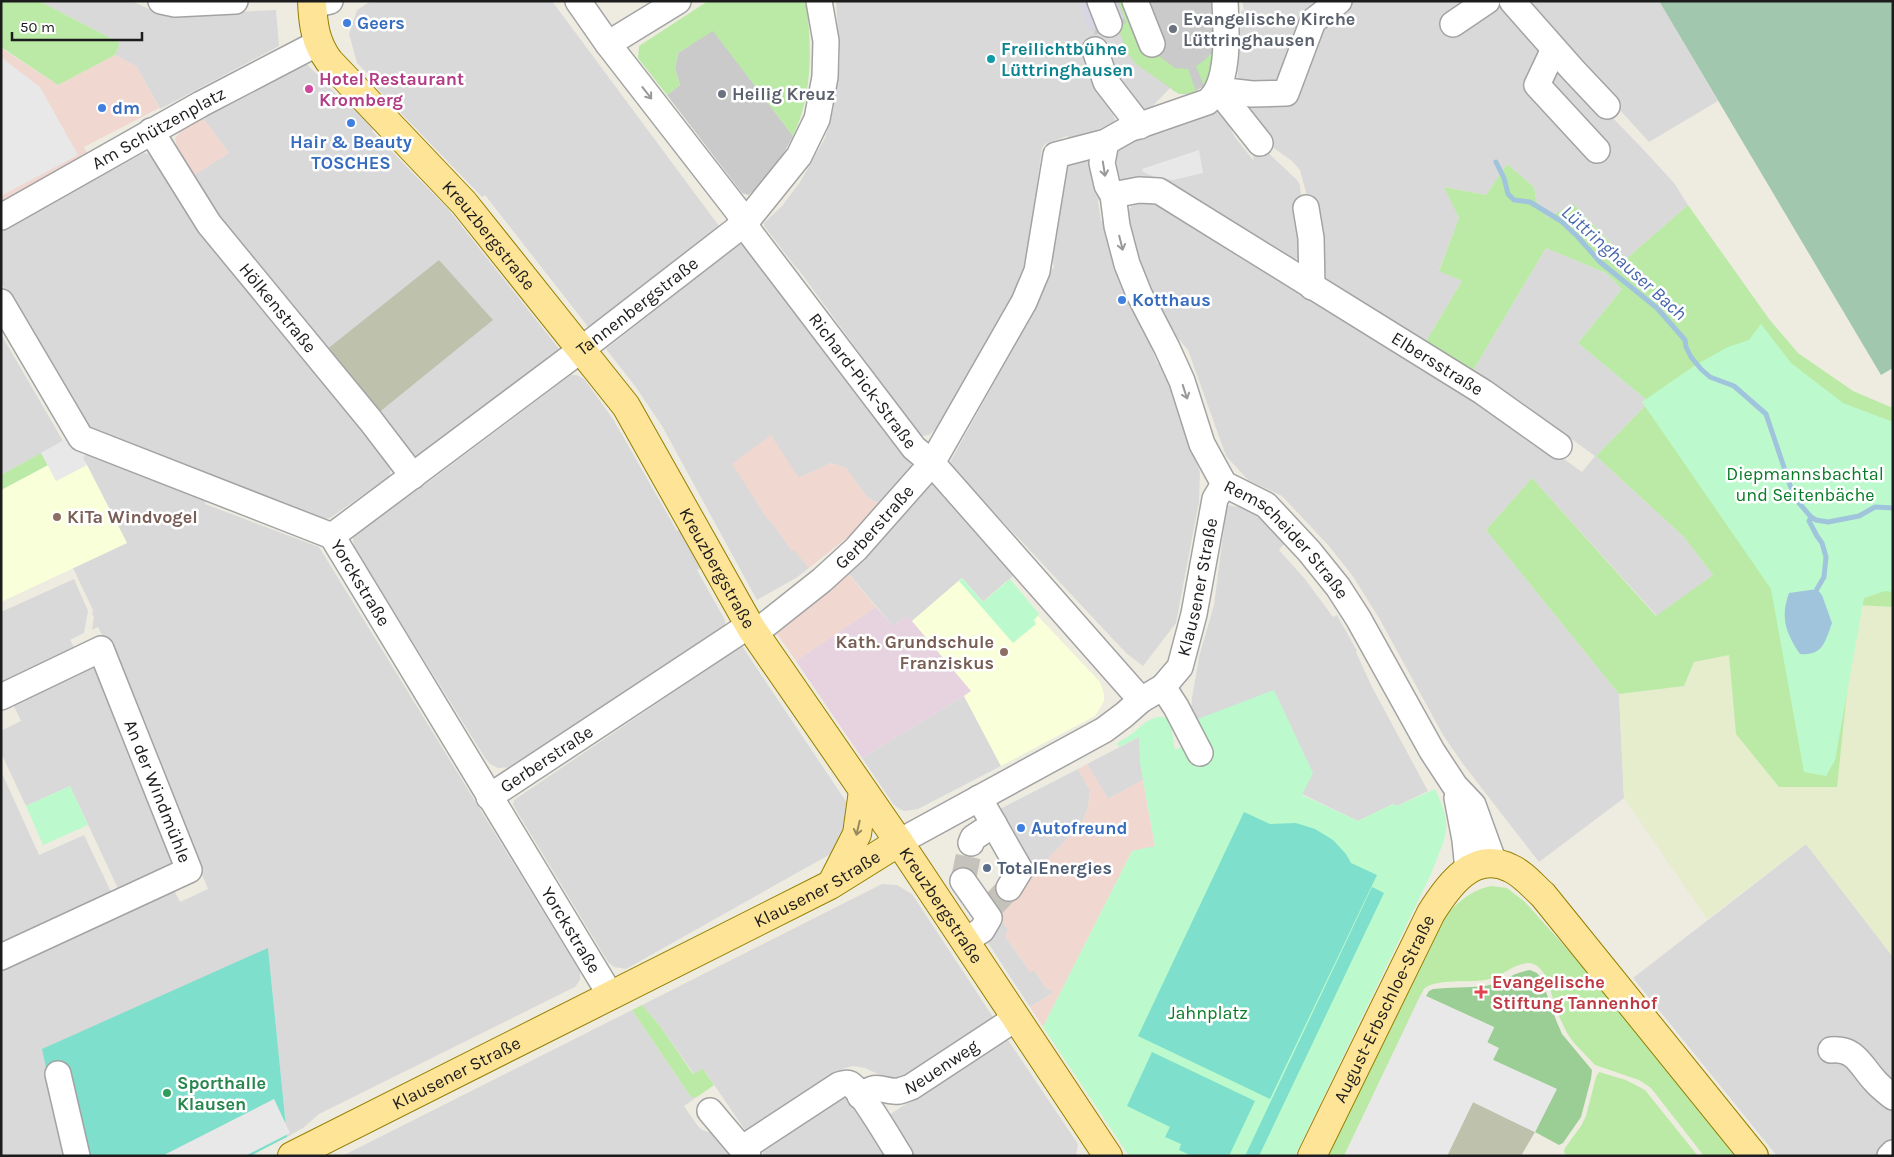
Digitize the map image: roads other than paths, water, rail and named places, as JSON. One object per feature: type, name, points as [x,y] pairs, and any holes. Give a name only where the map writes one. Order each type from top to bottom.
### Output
[{"type":"main road","name":"Kreuzbergstraße","points":[[318,2],[313,23],[318,43],[339,74],[464,203],[626,406],[751,628],[899,842],[1107,1155]]},
{"type":"main road","points":[[830,885],[857,834],[864,791]]},
{"type":"main road","name":"Klausener Straße","points":[[292,1156],[830,885],[899,842]]},
{"type":"main road","points":[[1468,870],[1476,865],[1494,863],[1511,868],[1543,895],[1754,1156]]},
{"type":"main road","name":"August-Erbschloe-Straße","points":[[1312,1156],[1431,913],[1449,885],[1468,870]]},
{"type":"street","points":[[161,1],[175,4],[234,1]]},
{"type":"street","name":"Richard-Pick-Straße","points":[[578,1],[608,44],[737,210],[751,234],[914,448],[932,463],[1141,700]]},
{"type":"street","points":[[608,44],[678,1]]},
{"type":"street","name":"Tannenbergstraße","points":[[332,536],[582,349],[745,223],[799,156],[817,119],[825,77],[826,41],[818,1]]},
{"type":"street","points":[[1100,1],[1109,24]]},
{"type":"street","points":[[1135,1],[1152,44]]},
{"type":"street","points":[[1208,94],[1223,72],[1226,29],[1225,1]]},
{"type":"street","points":[[1106,142],[1122,132],[1140,126],[1208,94],[1286,93],[1313,21],[1339,1]]},
{"type":"street","points":[[1453,24],[1486,1]]},
{"type":"street","points":[[1512,1],[1607,106]]},
{"type":"street","name":"Am Schützenplatz","points":[[1,217],[151,132],[318,43]]},
{"type":"street","points":[[1554,49],[1537,85],[1597,150]]},
{"type":"street","points":[[1096,50],[1106,82],[1140,126]]},
{"type":"street","points":[[1208,94],[1260,143]]},
{"type":"street","name":"Hölkenstraße","points":[[151,132],[208,224],[371,421],[413,476]]},
{"type":"street","name":"Remscheider Straße","points":[[1106,142],[1102,164],[1107,185],[1113,195],[1117,226],[1127,264],[1139,294],[1168,348],[1182,381],[1202,444],[1224,484],[1266,505],[1309,551],[1338,587],[1358,618],[1432,751],[1455,786],[1473,805],[1494,863]]},
{"type":"street","name":"Gerberstraße","points":[[490,797],[739,632],[764,626],[822,580],[856,549],[932,463],[1024,302],[1037,271],[1056,155],[1106,142]]},
{"type":"street","name":"Elbersstraße","points":[[1113,195],[1139,190],[1158,191],[1483,392],[1559,446]]},
{"type":"street","points":[[1306,208],[1311,238],[1312,287]]},
{"type":"street","name":"Yorckstraße","points":[[1,302],[81,438],[332,536],[611,996]]},
{"type":"street","name":"Klausener Straße","points":[[899,842],[1104,730],[1141,700],[1163,687],[1180,667],[1194,614],[1215,499],[1224,484]]},
{"type":"street","name":"An der Windmühle","points":[[1,697],[100,649],[189,870],[1,956]]},
{"type":"street","points":[[1163,687],[1176,707],[1200,753]]},
{"type":"street","name":"Remscheider Straße","points":[[1455,786],[1465,840],[1468,870]]},
{"type":"street","points":[[979,798],[1020,870],[1009,888]]},
{"type":"street","points":[[971,843],[973,838],[994,824]]},
{"type":"street","points":[[963,881],[987,910],[989,918],[982,930],[965,942]]},
{"type":"street","name":"Neuenweg","points":[[860,1096],[871,1088],[877,1087],[899,1091],[911,1087],[1016,1018]]},
{"type":"street","points":[[1831,1050],[1842,1049],[1853,1054],[1875,1081],[1893,1097]]},
{"type":"street","points":[[58,1074],[77,1156]]},
{"type":"street","points":[[710,1111],[746,1152],[839,1085],[846,1083],[852,1085],[900,1156]]},
{"type":"street","points":[[1890,1156],[1893,1153]]},
{"type":"waterway","name":"Lüttringhauser Bach","points":[[1496,162],[1504,178],[1508,194],[1514,200],[1530,202],[1561,221],[1600,262],[1657,308],[1685,340],[1691,357],[1701,369],[1710,377],[1734,386],[1766,414],[1792,491],[1811,517],[1828,522],[1859,516],[1875,507],[1893,508]]},
{"type":"waterway","points":[[1811,517],[1809,521],[1822,543],[1826,557],[1824,577],[1817,589]]},
{"type":"tunnel","points":[[963,881],[971,843]]},
{"type":"tunnel","points":[[990,908],[1009,888]]},
{"type":"place","name":"Geers","points":[[347,23]]},
{"type":"place","name":"Evangelische Kirche Lüttringhausen","points":[[1173,29]]},
{"type":"place","name":"Freilichtbühne Lüttringhausen","points":[[991,59]]},
{"type":"place","name":"Hotel Restaurant Kromberg","points":[[309,89]]},
{"type":"place","name":"Heilig Kreuz","points":[[722,94]]},
{"type":"place","name":"dm","points":[[102,108]]},
{"type":"place","name":"Hair & Beauty TOSCHES","points":[[351,123]]},
{"type":"place","name":"Kotthaus","points":[[1122,300]]},
{"type":"place","name":"KiTa Windvogel","points":[[57,517]]},
{"type":"place","name":"Kath. Grundschule Franziskus","points":[[1004,652]]},
{"type":"place","name":"Autofreund","points":[[1021,828]]},
{"type":"place","name":"TotalEnergies","points":[[987,868]]},
{"type":"place","name":"Evangelische Stiftung Tannenhof","points":[[1481,992]]},
{"type":"place","name":"Sporthalle Klausen","points":[[167,1093]]},
{"type":"park label","name":"Diepmannsbachtal und Seitenbäche","points":[[1805,484]]},
{"type":"park label","name":"Jahnplatz","points":[[1208,1013]]}]
